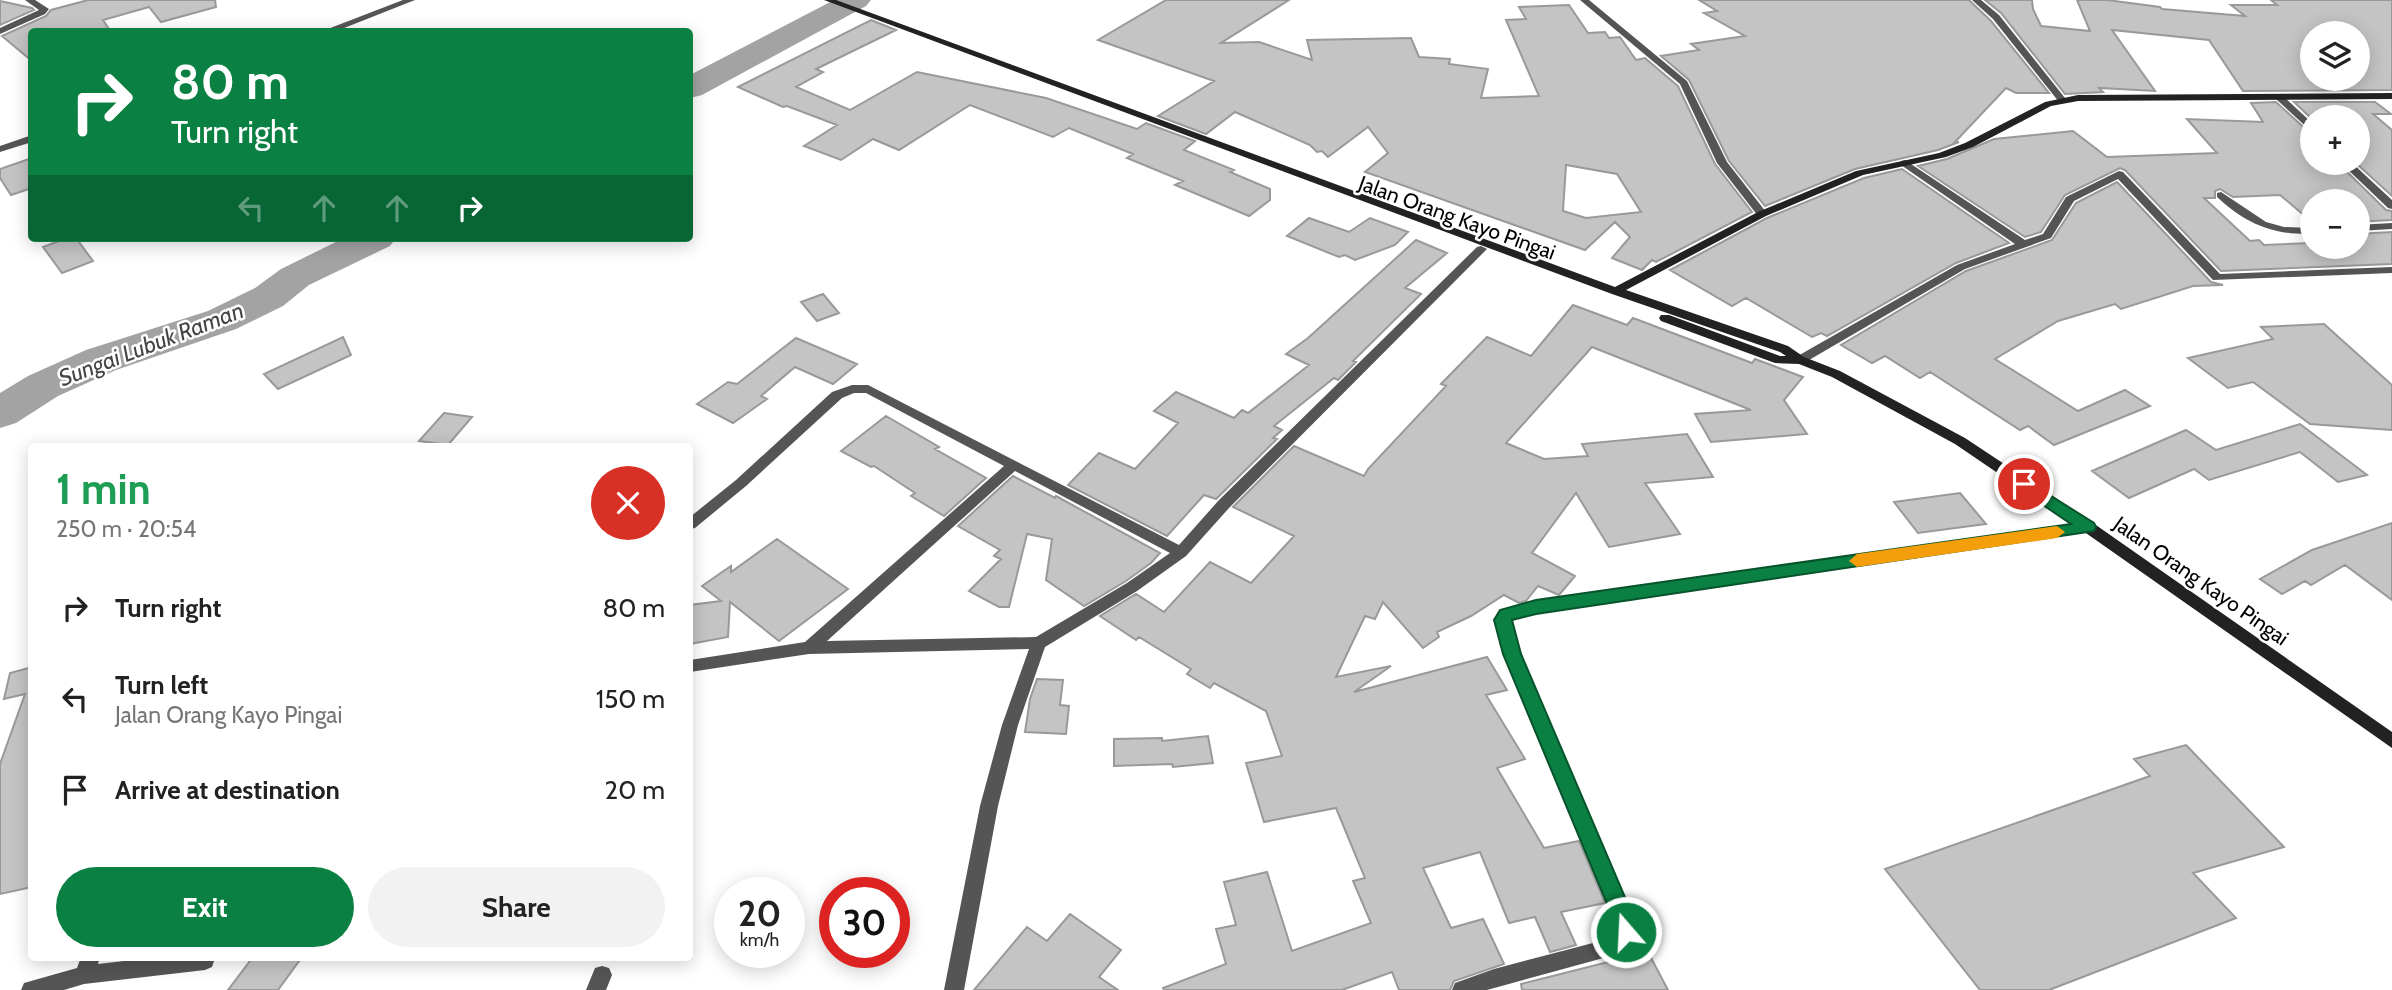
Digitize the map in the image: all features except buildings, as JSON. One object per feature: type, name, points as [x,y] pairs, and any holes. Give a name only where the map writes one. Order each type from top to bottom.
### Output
[{"type":"main road","name":"Jalan Orang Kayo Pingai","points":[[828,0],[1106,104],[1119,105],[1616,291],[1784,349],[1800,360],[1836,374],[1960,442],[2088,527],[2392,741]]},
{"type":"main road","points":[[1616,291],[1762,215],[1860,173],[1942,155],[1969,145],[2048,104],[2062,100],[2392,96]]},
{"type":"main road","name":"Jalan Orang Kayo Pingai","points":[[1106,104],[1110,111],[1779,360],[1800,360]]},
{"type":"street","points":[[0,31],[45,9],[29,0]]},
{"type":"street","points":[[335,28],[411,0]]},
{"type":"street","points":[[1584,0],[1684,83],[1723,163],[1762,215]]},
{"type":"street","points":[[1976,0],[1996,17],[2062,100]]},
{"type":"street","points":[[2279,96],[2300,117]]},
{"type":"street","points":[[0,149],[28,139]]},
{"type":"street","points":[[1905,163],[2023,244]]},
{"type":"street","points":[[1800,360],[1961,267],[2047,236],[2070,199],[2119,174],[2217,278],[2392,270]]},
{"type":"street","points":[[2359,175],[2392,206]]},
{"type":"street","points":[[2221,195],[2257,223],[2281,230],[2300,231]]},
{"type":"street","points":[[2370,227],[2392,226]]},
{"type":"street","points":[[693,666],[810,648],[1039,643],[1132,587],[1181,552],[1224,504],[1481,249]]},
{"type":"street","points":[[693,522],[741,484],[837,395],[852,389],[868,389],[1181,552]]},
{"type":"street","points":[[810,648],[1013,465]]},
{"type":"street","points":[[1462,990],[1498,984],[1618,945],[1626,932],[1625,923],[1512,654],[1503,627],[1502,620],[1506,614],[1536,607],[2088,527]]},
{"type":"street","points":[[954,990],[989,806],[1010,725],[1039,643]]},
{"type":"street","points":[[31,990],[88,966],[205,961]]},
{"type":"waterway","name":"Sungai Lubuk Raman","points":[[693,86],[856,0]]},
{"type":"waterway","name":"Sungai Lubuk Raman","points":[[0,413],[43,386],[101,360],[222,320],[269,297],[295,277],[367,242]]},
{"type":"slow traffic","points":[[1857,561],[2057,532]]},
{"type":"route","points":[[1626,932],[1625,923],[1512,654],[1503,627],[1502,620],[1506,614],[1536,607],[2088,527],[2024,484]]}]
